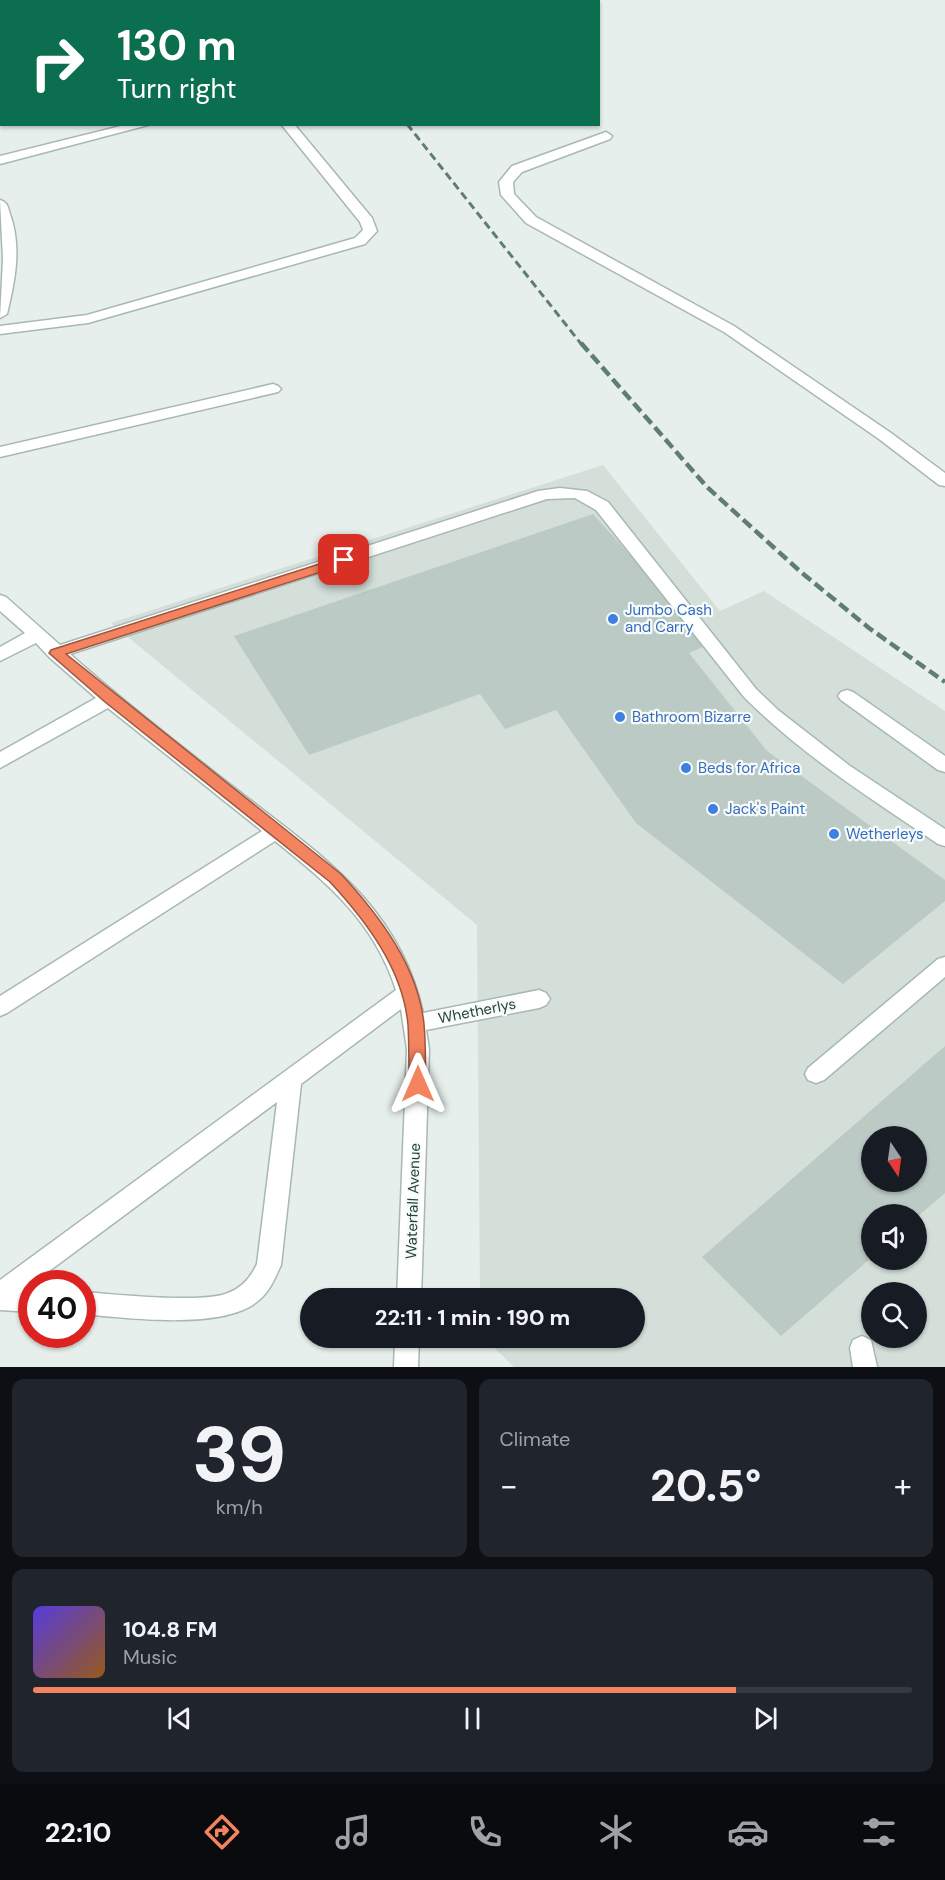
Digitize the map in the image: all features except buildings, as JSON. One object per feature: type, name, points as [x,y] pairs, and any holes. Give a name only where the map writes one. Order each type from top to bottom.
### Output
[{"type":"street","points":[[0,160],[138,126]]},
{"type":"street","points":[[0,330],[88,320],[360,241],[370,231],[367,221],[289,126]]},
{"type":"street","points":[[606,136],[517,169],[506,182],[508,195],[531,220],[729,329],[885,436],[945,481]]},
{"type":"street","points":[[0,204],[11,262],[0,314]]},
{"type":"street","points":[[0,452],[273,389]]},
{"type":"street","points":[[55,653],[544,495],[563,492],[582,495],[591,497],[602,506],[750,693],[770,714],[811,747],[945,839]]},
{"type":"street","name":"Waterfall Avenue","points":[[0,601],[55,653],[110,699],[335,878],[363,908],[398,964],[409,992],[416,1023],[418,1084],[409,1288]]},
{"type":"street","points":[[0,655],[36,635]]},
{"type":"street","points":[[848,696],[945,765]]},
{"type":"street","points":[[0,761],[110,699]]},
{"type":"street","points":[[0,1007],[276,831]]},
{"type":"street","points":[[816,1074],[945,965]]},
{"type":"street","points":[[0,1294],[409,992]]},
{"type":"street","name":"Whetherlys","points":[[416,1023],[539,999]]},
{"type":"street","points":[[96,1304],[207,1310],[237,1302],[259,1286],[269,1265],[290,1081]]},
{"type":"street","points":[[0,1299],[18,1300]]},
{"type":"street","points":[[406,1367],[407,1348]]},
{"type":"shaded area","points":[[603,465],[720,611],[764,591],[945,711],[945,1367],[514,1367],[494,1348],[645,1348],[645,1288],[480,1288],[477,925],[111,623]]},
{"type":"railway","points":[[409,126],[582,345]]},
{"type":"railway","points":[[581,343],[707,487],[802,573],[869,628],[945,682]]},
{"type":"place","name":"Jumbo Cash and Carry","points":[[613,619]]},
{"type":"place","name":"Bathroom Bizarre","points":[[620,717]]},
{"type":"place","name":"Beds for Africa","points":[[686,768]]},
{"type":"place","name":"Jack's Paint","points":[[713,809]]},
{"type":"place","name":"Wetherleys","points":[[834,834]]},
{"type":"route","points":[[344,560],[55,653],[335,878],[363,908],[398,964],[409,992],[416,1023],[418,1084]]}]
